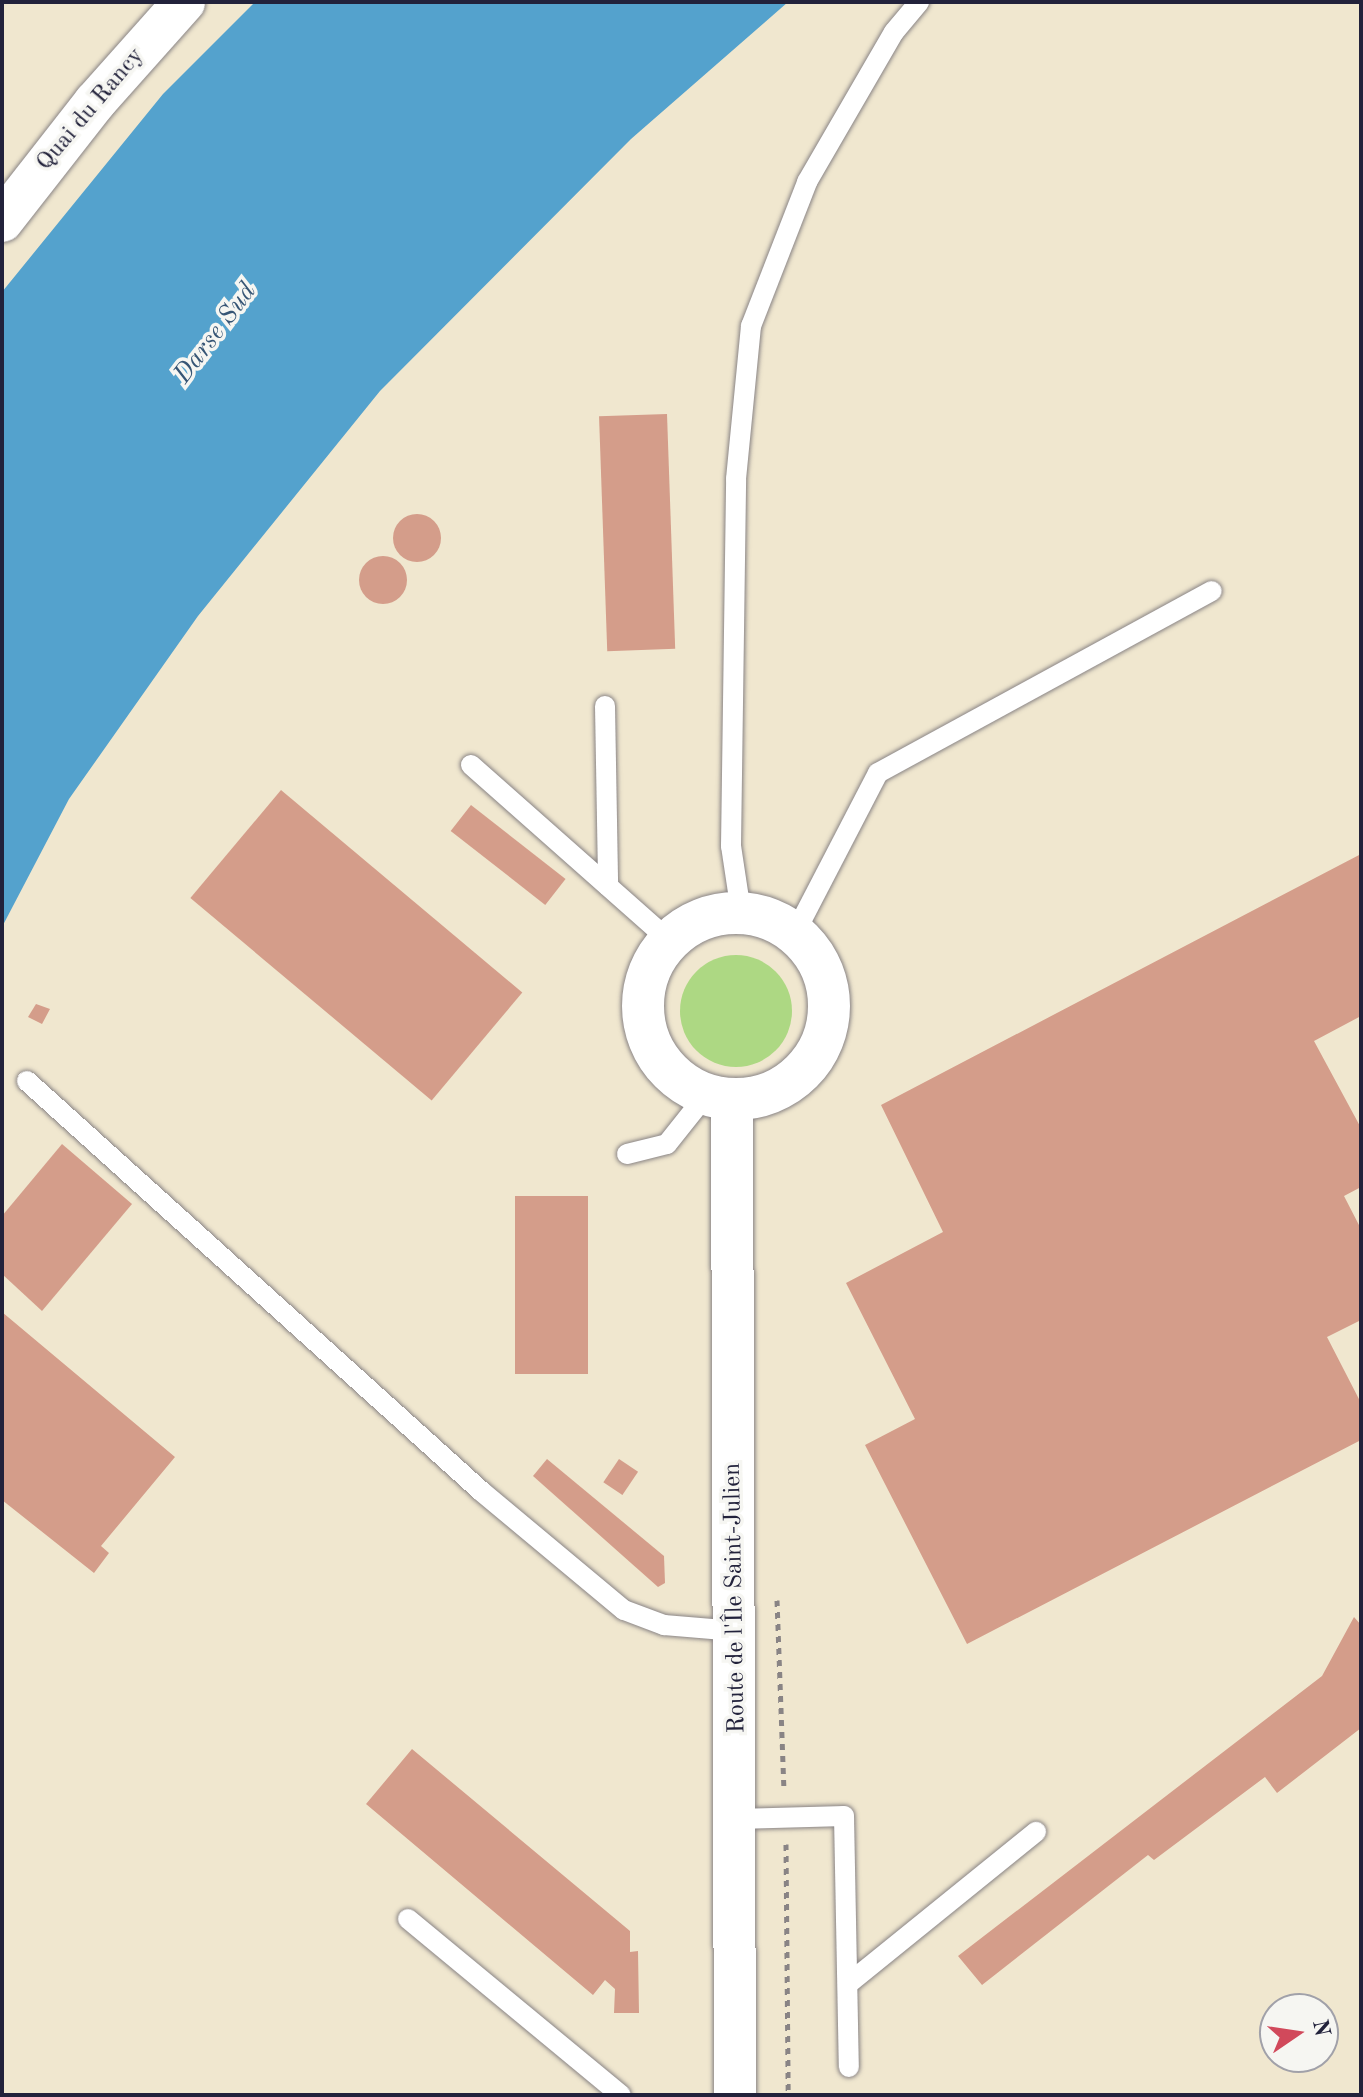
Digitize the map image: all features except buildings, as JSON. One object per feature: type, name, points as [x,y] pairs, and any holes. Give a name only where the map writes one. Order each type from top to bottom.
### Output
[{"type":"street","name":"Quai du Rancy","points":[[2,221],[95,102],[184,2]]},
{"type":"street","points":[[741,912],[769,918],[795,933],[814,955],[826,982],[830,1011],[824,1039],[809,1065],[787,1085],[761,1097],[719,1098],[668,1069],[645,1028],[643,997],[651,966],[669,940],[715,915],[741,912]]},
{"type":"street","name":"Route de l'Île Saint-Julien","points":[[719,1098],[736,1631],[738,1819],[735,2095]]},
{"type":"lane","points":[[741,912],[731,846],[736,479],[751,326],[807,182],[894,32],[919,2]]},
{"type":"lane","points":[[795,933],[878,773],[1212,591]]},
{"type":"lane","points":[[605,706],[608,886]]},
{"type":"lane","points":[[471,765],[669,940]]},
{"type":"lane","points":[[27,1081],[481,1491],[624,1610],[664,1625],[736,1631]]},
{"type":"lane","points":[[627,1154],[667,1144],[719,1098]]},
{"type":"lane","points":[[738,1819],[844,1816],[849,2067]]},
{"type":"lane","points":[[848,1984],[1036,1832]]},
{"type":"lane","points":[[408,1919],[621,2095]]},
{"type":"path","points":[[787,1881],[788,2095]]},
{"type":"green space","points":[[736,955],[757,960],[775,972],[787,990],[792,1011],[787,1032],[775,1050],[757,1062],[736,1067],[715,1062],[697,1050],[685,1032],[680,1011],[685,990],[697,972],[715,960]]},
{"type":"water","name":"Darse Sud","points":[[255,2],[788,2],[631,139],[380,391],[198,616],[69,799],[2,927],[2,292],[163,94]]}]
